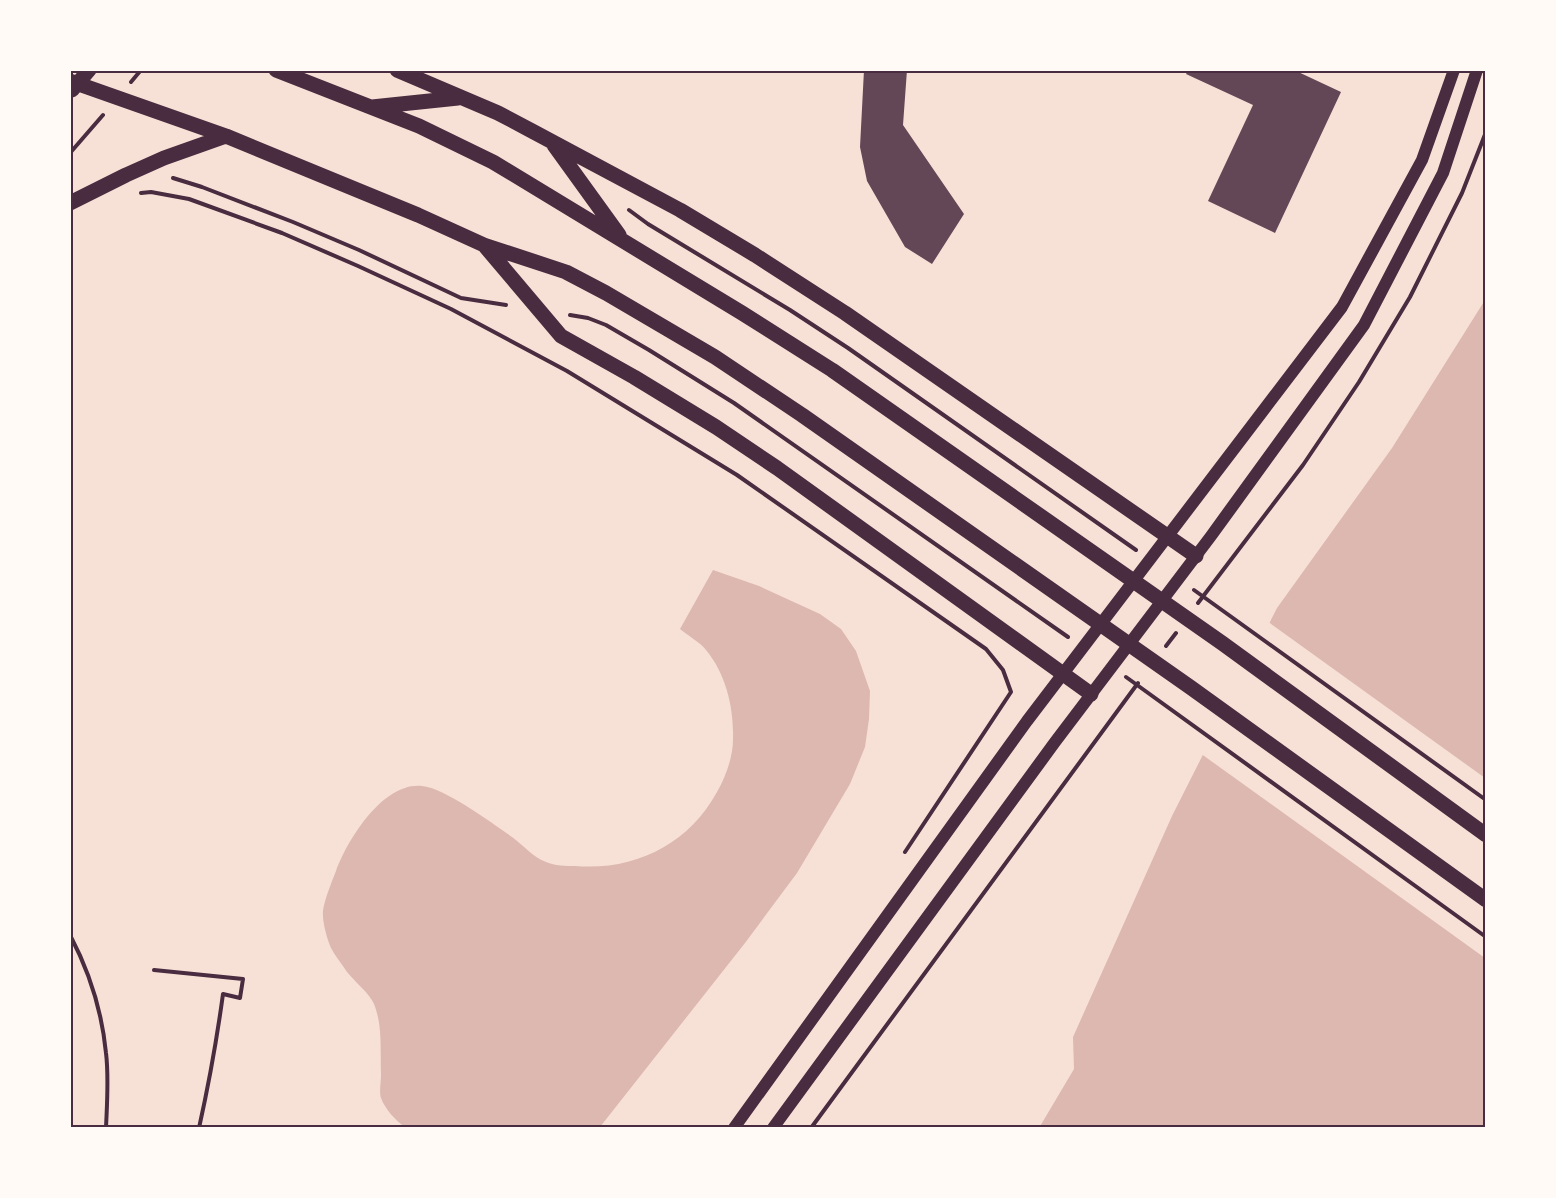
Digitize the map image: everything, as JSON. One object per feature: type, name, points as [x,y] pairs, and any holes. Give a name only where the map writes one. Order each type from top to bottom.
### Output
[{"type":"main road","points":[[89,70],[73,85],[226,136],[418,215],[484,245],[566,272],[715,357],[802,415],[1190,687],[1485,900]]},
{"type":"main road","points":[[276,70],[419,126],[493,162],[832,370],[1222,643],[1485,836]]},
{"type":"main road","points":[[397,70],[498,113],[680,210],[799,283],[1196,556]]},
{"type":"main road","points":[[734,1128],[1020,731],[1342,307],[1422,160],[1454,70]]},
{"type":"main road","points":[[773,1128],[1364,325],[1443,173],[1477,70]]},
{"type":"main road","points":[[369,107],[461,98]]},
{"type":"main road","points":[[70,203],[164,158],[226,136]]},
{"type":"main road","points":[[553,143],[624,242]]},
{"type":"main road","points":[[484,245],[561,336],[634,376],[777,468],[1091,694]]},
{"type":"path","points":[[1193,610],[1303,465],[1359,382],[1410,297],[1462,193],[1485,132]]},
{"type":"path","points":[[171,177],[293,222],[461,298],[588,318],[606,325],[677,367],[786,438],[1077,643]]},
{"type":"path","points":[[151,192],[189,199],[282,232],[451,309],[567,371],[737,475],[986,649],[1003,670],[1011,692]]},
{"type":"path","points":[[1164,648],[1179,629]]},
{"type":"path","points":[[811,1128],[1143,676]]},
{"type":"path","points":[[1126,677],[1485,937]]},
{"type":"path","points":[[70,935],[87,968],[102,1025],[107,1055],[106,1128]]},
{"type":"path","points":[[154,970],[243,979],[240,998],[223,993],[199,1128]]},
{"type":"shaded area","points":[[1485,300],[1485,1127],[1039,1128],[1074,1069],[1073,1037],[1172,816],[1277,608],[1392,448]]},
{"type":"shaded area","points":[[713,570],[759,586],[820,614],[841,629],[856,651],[870,691],[869,719],[865,747],[850,784],[797,873],[745,943],[600,1127],[405,1127],[391,1114],[381,1098],[380,1030],[374,1004],[334,954],[324,925],[323,911],[326,897],[349,844],[358,829],[381,803],[394,793],[408,787],[422,786],[432,788],[455,799],[512,837],[537,858],[553,864],[597,866],[618,864],[657,851],[675,840],[705,811],[723,780],[732,753],[732,715],[724,681],[713,659],[701,644],[680,629]]},
{"type":"pier","points":[[1267,621],[1485,778],[1485,958],[1200,753]]},
{"type":"building","points":[[864,70],[907,70],[903,125],[964,214],[932,264],[905,247],[867,181],[860,147]]},
{"type":"building","points":[[1188,70],[1294,70],[1341,92],[1275,233],[1208,201],[1253,105],[1186,74]]}]
